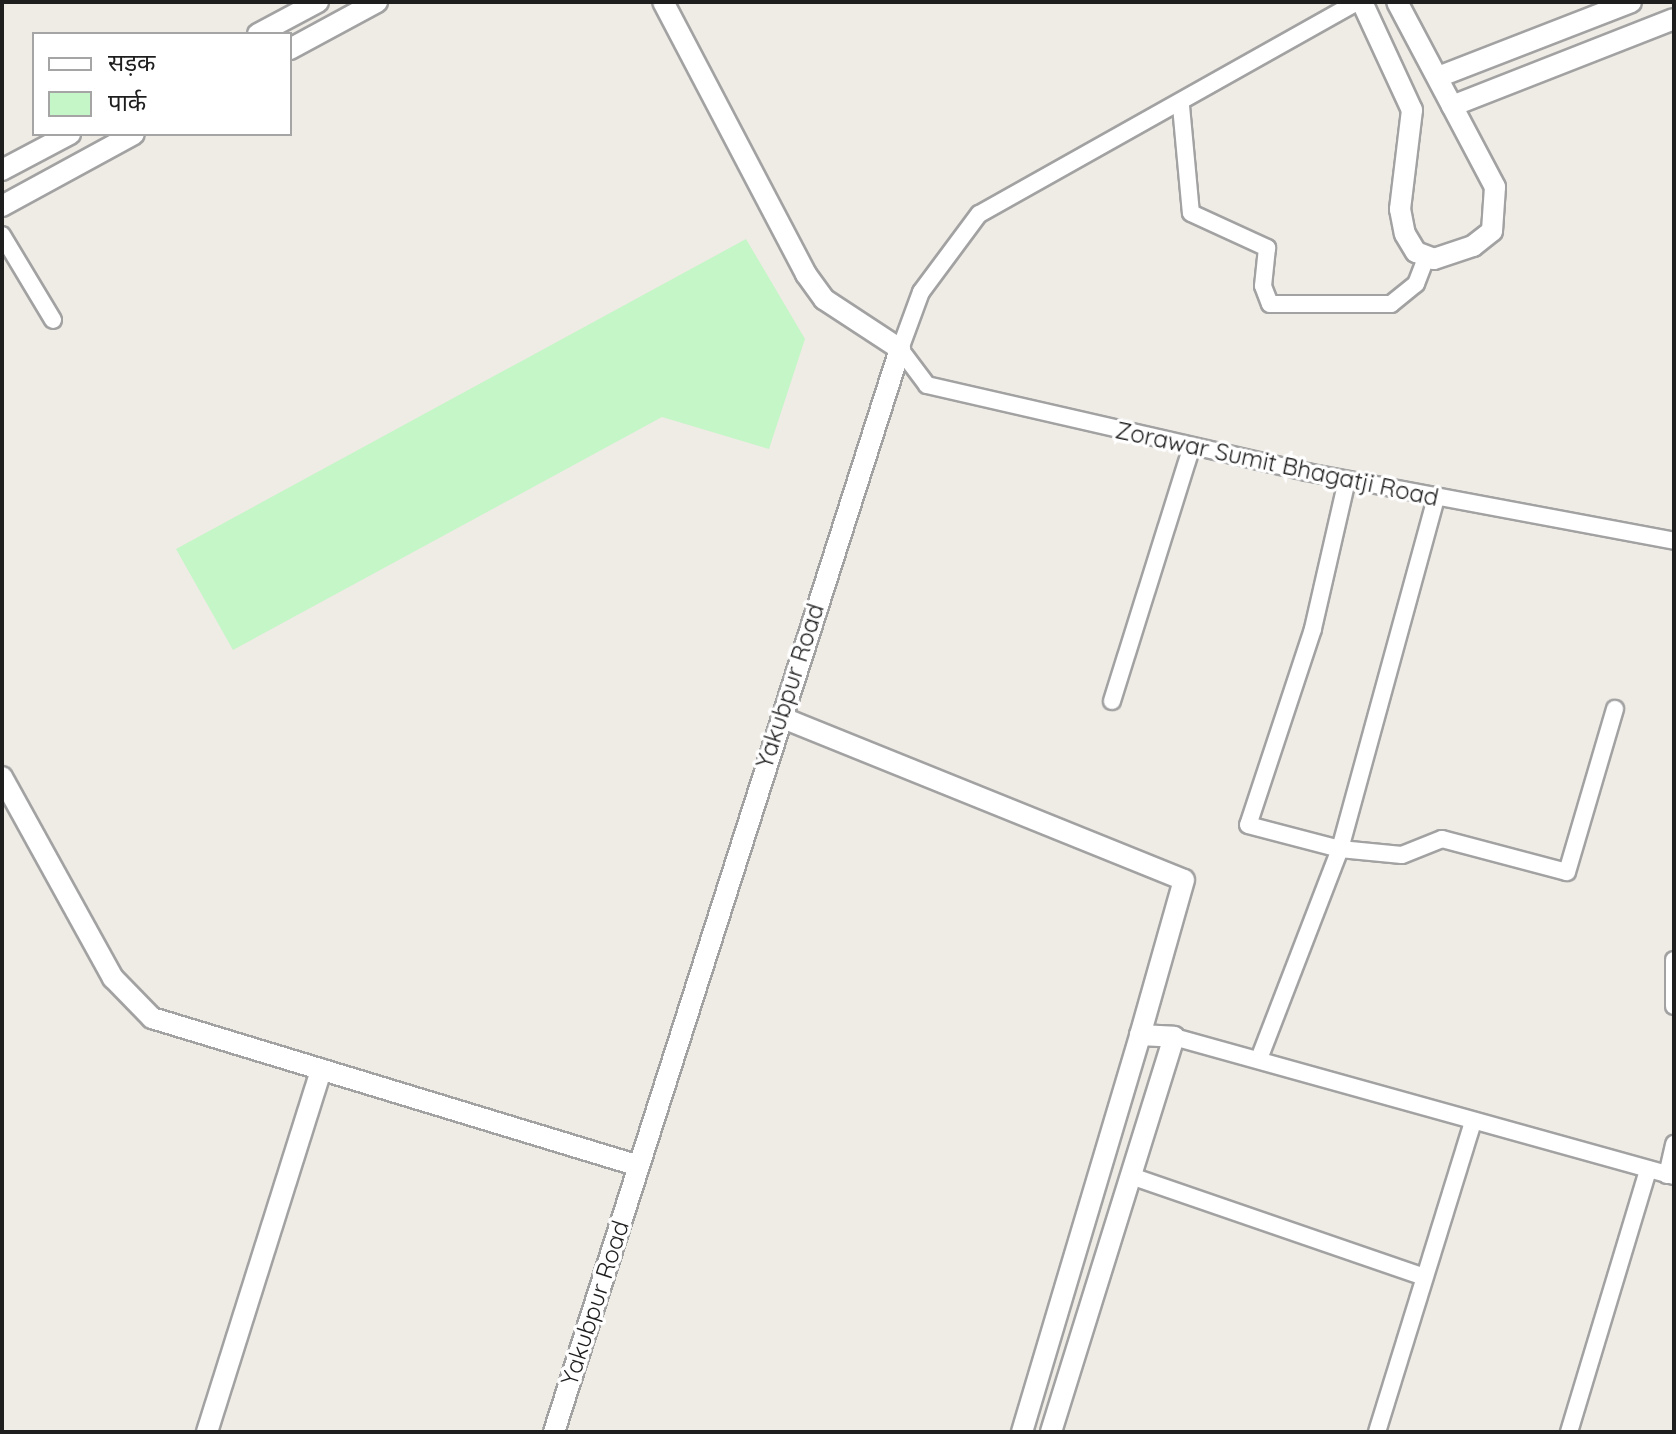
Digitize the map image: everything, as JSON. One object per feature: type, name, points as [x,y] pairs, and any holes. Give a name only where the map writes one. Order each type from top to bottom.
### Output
[{"type":"street","points":[[262,32],[318,2]]},
{"type":"street","points":[[292,48],[377,2]]},
{"type":"street","points":[[663,2],[806,274],[824,299],[900,349],[927,282],[979,214],[1181,106],[1360,2],[1410,101],[1400,209],[1405,234],[1427,256]]},
{"type":"street","points":[[1397,2],[1452,106],[1481,149],[1497,216],[1473,246],[1427,256]]},
{"type":"street","points":[[1438,77],[1631,2]]},
{"type":"street","points":[[1452,106],[1674,19]]},
{"type":"street","points":[[1181,106],[1191,213],[1262,243],[1270,304],[1391,304],[1416,284],[1427,256]]},
{"type":"street","points":[[2,170],[66,136]]},
{"type":"street","points":[[2,206],[130,136]]},
{"type":"street","points":[[2,235],[53,320]]},
{"type":"street","name":"Zorawar Sumit Bhagatji Road","points":[[900,349],[927,385],[1347,480],[1674,541]]},
{"type":"street","name":"Yakubpur Road","points":[[554,1432],[900,349]]},
{"type":"street","points":[[1112,701],[1192,446]]},
{"type":"street","points":[[1347,480],[1313,629],[1248,825],[1340,849],[1402,855],[1442,839],[1567,872],[1615,709]]},
{"type":"street","points":[[1259,1059],[1340,849],[1436,498]]},
{"type":"street","points":[[783,718],[1184,880],[1022,1432]]},
{"type":"street","points":[[2,777],[132,1004],[152,1018],[639,1166]]},
{"type":"street","points":[[1674,960],[1674,1006]]},
{"type":"street","points":[[1140,1035],[1174,1037],[1259,1059],[1670,1176],[1674,1144]]},
{"type":"street","points":[[1051,1432],[1174,1037]]},
{"type":"street","points":[[207,1432],[321,1070]]},
{"type":"street","points":[[1377,1432],[1422,1276],[1473,1121]]},
{"type":"street","points":[[1569,1432],[1648,1170]]},
{"type":"street","points":[[1131,1176],[1422,1276]]},
{"type":"green space","points":[[746,239],[805,339],[769,449],[662,417],[233,650],[176,549]]}]
